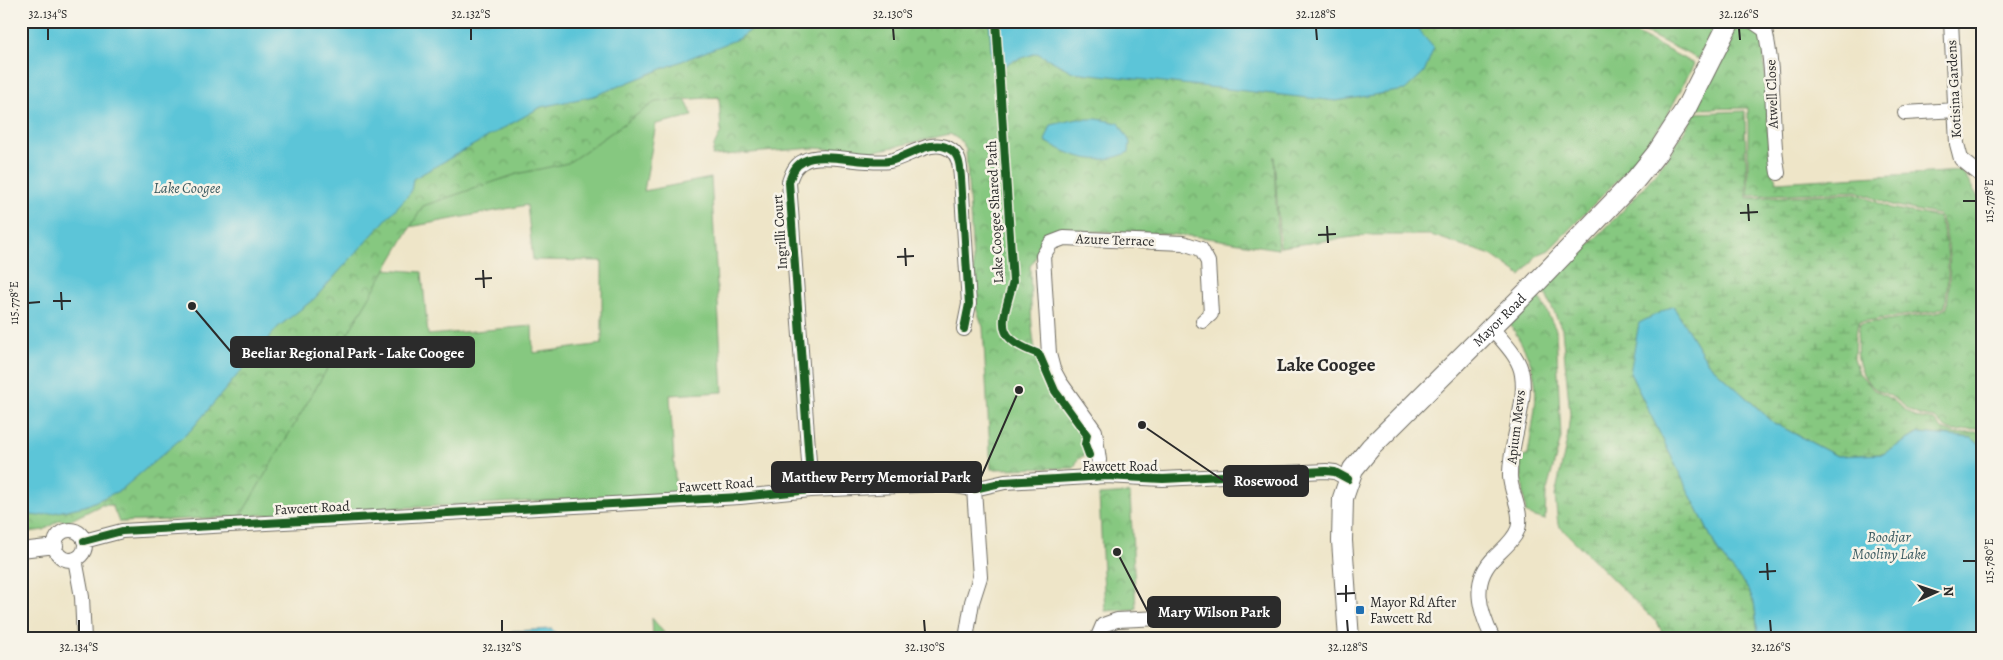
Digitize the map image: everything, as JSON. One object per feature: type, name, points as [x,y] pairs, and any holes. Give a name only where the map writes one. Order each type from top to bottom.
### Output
[{"type":"main road","name":"Mayor Road","points":[[1349,639],[1342,510],[1348,479],[1359,460],[1629,186],[1657,153],[1685,110],[1730,21]]},
{"type":"street","name":"Atwell Close","points":[[1752,21],[1765,30],[1770,50],[1774,148],[1778,173]]},
{"type":"street","name":"Kotisina Gardens","points":[[1951,21],[1957,144],[1961,158],[1982,176]]},
{"type":"street","points":[[1905,113],[1956,110]]},
{"type":"street","name":"Ingrilli Court","points":[[811,490],[789,182],[794,169],[804,160],[817,157],[870,163],[890,161],[936,144],[951,149],[959,160],[961,178],[969,304],[964,329]]},
{"type":"street","name":"Azure Terrace","points":[[1096,477],[1099,460],[1095,431],[1060,382],[1053,370],[1049,354],[1044,256],[1051,243],[1064,238],[1147,240],[1183,243],[1201,249],[1208,262],[1211,314],[1202,321]]},
{"type":"street","name":"Apium Mews","points":[[1491,327],[1517,359],[1522,374],[1521,399],[1512,450],[1510,477],[1518,514],[1518,529],[1508,544],[1486,565],[1478,589],[1482,615],[1493,639]]},
{"type":"street","name":"Fawcett Road","points":[[84,541],[122,532],[730,498],[811,490],[944,484],[974,490],[1005,482],[1096,477],[1162,479],[1326,470],[1335,472],[1348,479]]},
{"type":"street","points":[[966,639],[972,602],[980,577],[974,490]]},
{"type":"street","points":[[67,531],[76,532],[84,541],[83,552],[76,559],[63,558],[56,546],[59,536],[67,531]]},
{"type":"street","points":[[21,550],[56,546]]},
{"type":"street","points":[[76,559],[82,597],[84,639]]},
{"type":"street","points":[[1097,639],[1103,626],[1117,620],[1248,614]]},
{"type":"green space","points":[[21,21],[1613,21],[1694,64],[1666,118],[1633,164],[1549,250],[1537,255],[1521,276],[1491,255],[1431,235],[1368,235],[1280,247],[1274,156],[1278,249],[1201,237],[1142,232],[1055,231],[1048,235],[1040,243],[1034,261],[1030,266],[1032,325],[1036,354],[1046,382],[1074,418],[1083,434],[1086,449],[1085,455],[1078,459],[1074,468],[991,469],[983,327],[976,308],[966,150],[961,141],[950,134],[872,152],[814,148],[712,156],[714,146],[721,132],[719,97],[655,102],[568,163],[517,174],[423,206],[240,517],[119,522],[112,505],[101,505],[67,522],[60,520],[44,530],[21,533]]},
{"type":"green space","points":[[1622,21],[1717,21],[1698,59]]},
{"type":"green space","points":[[1741,23],[1750,24],[1763,37],[1769,148],[1776,182],[1962,171],[1978,197],[1982,197],[1982,429],[1952,431],[1935,418],[1913,412],[1893,397],[1874,388],[1863,374],[1858,359],[1857,342],[1860,324],[1936,313],[1947,308],[1949,261],[1947,237],[1939,215],[1891,205],[1856,191],[1748,196],[1748,108],[1694,109],[1732,32]]},
{"type":"green space","points":[[719,97],[685,99],[693,116],[656,124],[644,191],[711,178],[723,392],[670,395],[676,494],[119,522],[411,192],[541,107]],"holes":[[[527,205],[533,260],[602,261],[602,344],[533,353],[532,326],[428,335],[422,272],[385,269],[410,227]]]},
{"type":"green space","points":[[1745,111],[1747,198],[1856,193],[1890,208],[1938,217],[1945,238],[1948,261],[1945,307],[1935,311],[1859,322],[1855,335],[1854,358],[1859,373],[1874,390],[1891,399],[1915,417],[1934,420],[1942,429],[1956,434],[1982,431],[1982,447],[1971,438],[1919,433],[1883,454],[1837,456],[1774,423],[1708,363],[1673,307],[1630,373],[1719,553],[1746,586],[1754,602],[1759,639],[1666,639],[1658,624],[1558,525],[1555,496],[1567,440],[1570,414],[1562,329],[1543,289],[1606,228],[1645,185],[1680,138],[1694,113]]},
{"type":"green space","points":[[1536,295],[1540,298],[1556,330],[1561,438],[1546,494],[1545,520],[1526,514],[1520,459],[1528,455],[1536,387],[1529,359],[1510,324]]},
{"type":"green space","points":[[1130,493],[1136,609],[1105,611],[1099,495]]},
{"type":"green space","points":[[652,618],[669,639],[653,639]]},
{"type":"water","name":"Lake Coogee","points":[[21,21],[763,21],[740,38],[594,96],[541,107],[413,179],[411,192],[314,299],[278,327],[191,430],[121,490],[85,506],[39,516],[21,514]]},
{"type":"water","points":[[989,21],[1417,21],[1419,31],[1434,48],[1424,72],[1405,90],[1336,101],[1073,72],[1037,53],[1010,62],[993,75]]},
{"type":"water","points":[[1078,119],[1097,119],[1119,123],[1130,142],[1129,152],[1107,159],[1086,158],[1066,152],[1045,141],[1051,125]]},
{"type":"water","name":"Boodjar Mooliny Lake","points":[[1673,306],[1708,363],[1774,423],[1837,456],[1883,454],[1919,433],[1972,438],[1982,447],[1982,639],[1759,639],[1754,602],[1746,586],[1719,553],[1630,373],[1639,323]]},
{"type":"water","points":[[552,629],[561,639],[502,639],[512,631]]},
{"type":"cycle path","name":"Lake Coogee Shared Path","points":[[996,21],[1013,282],[1006,309],[1004,327],[1007,335],[1014,341],[1024,348],[1039,354],[1055,391],[1087,435],[1085,444],[1089,455]]},
{"type":"cycle path","points":[[811,490],[789,182],[796,167],[804,161],[821,157],[879,162],[896,159],[920,149],[936,145],[944,146],[951,150],[958,159],[960,170],[969,304],[964,329]]},
{"type":"cycle path","points":[[84,541],[122,531],[740,497],[811,490],[944,484],[974,489],[1005,482],[1106,476],[1163,479],[1326,471],[1335,472],[1348,479]]},
{"type":"place","name":"Beeliar Regional Park - Lake Coogee","points":[[192,306]]},
{"type":"place","name":"Matthew Perry Memorial Park","points":[[1019,390]]},
{"type":"place","name":"Rosewood","points":[[1142,425]]},
{"type":"place","name":"Mary Wilson Park","points":[[1117,552]]},
{"type":"place","name":"Mayor Rd After Fawcett Rd","points":[[1360,610]]},
{"type":"district","name":"Lake Coogee","points":[[1326,365]]}]
